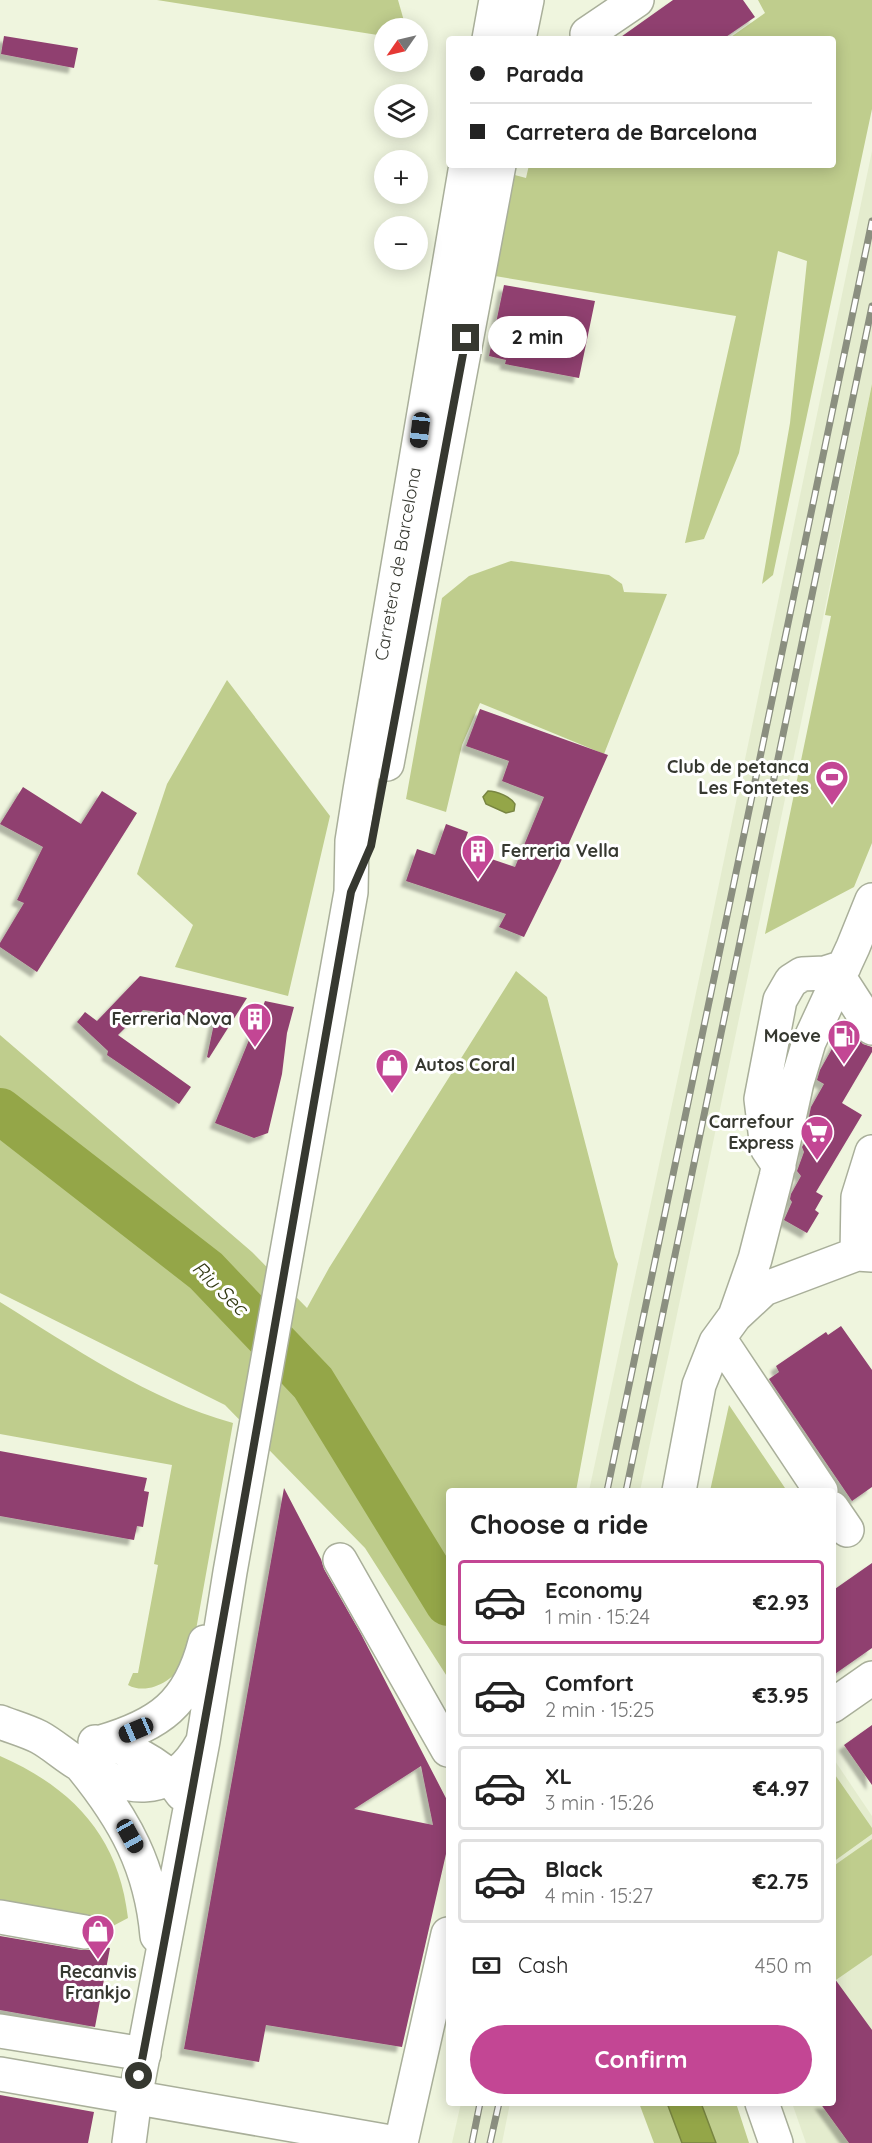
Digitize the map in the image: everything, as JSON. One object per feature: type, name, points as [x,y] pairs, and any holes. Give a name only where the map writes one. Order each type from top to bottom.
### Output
[{"type":"main road","points":[[490,36],[496,0]]},
{"type":"main road","points":[[520,36],[527,0]]},
{"type":"main road","points":[[587,36],[593,0]]},
{"type":"main road","points":[[588,36],[637,0]]},
{"type":"main road","name":"Carretera de Barcelona","points":[[129,2143],[135,2098],[191,1806],[230,1572],[351,892],[354,825],[465,168]]},
{"type":"main road","points":[[457,218],[472,194],[480,168]]},
{"type":"main road","name":"Carretera de Barcelona","points":[[351,892],[371,846],[498,168]]},
{"type":"main road","points":[[383,653],[395,631],[412,562],[419,545],[431,532],[421,505],[426,466],[420,430]]},
{"type":"main road","points":[[680,1488],[699,1385],[727,1327],[755,1259],[779,1166],[797,1082],[809,1042],[872,900]]},
{"type":"main road","points":[[779,1166],[767,1148],[761,1099],[780,1000],[801,961],[814,951],[836,948],[872,1029]]},
{"type":"main road","points":[[727,1327],[764,1289],[865,1255],[858,1197],[872,1152]]},
{"type":"main road","points":[[727,1327],[819,1488]]},
{"type":"main road","points":[[340,1560],[446,1746]]},
{"type":"main road","points":[[89,1753],[148,1725],[169,1710],[187,1688],[202,1652],[216,1596],[230,1572]]},
{"type":"main road","points":[[836,1703],[872,1678]]},
{"type":"main road","points":[[0,1722],[89,1753],[131,1751],[170,1778],[191,1806]]},
{"type":"main road","points":[[170,1778],[190,1761],[202,1743]]},
{"type":"main road","points":[[89,1753],[114,1809],[136,1847],[152,1895],[160,1969]]},
{"type":"main road","points":[[0,1917],[85,1932]]},
{"type":"main road","points":[[401,2143],[446,1943]]},
{"type":"main road","points":[[0,2031],[144,2054]]},
{"type":"main road","points":[[0,2074],[396,2143]]},
{"type":"main road","points":[[763,2106],[776,2143]]},
{"type":"shaded area","points":[[157,0],[398,0],[403,18],[374,18],[374,34]]},
{"type":"shaded area","points":[[758,0],[872,0],[872,109],[773,575],[762,584],[790,423],[807,261],[778,251],[739,453],[704,539],[685,543],[736,316],[495,276],[511,174],[526,178],[528,168],[836,168],[836,36],[732,36],[765,13]]},
{"type":"shaded area","points":[[872,151],[872,384],[641,1488],[590,1488],[706,946]]},
{"type":"shaded area","name":"Club de petanca Les Fontetes","points":[[872,384],[872,843],[854,887],[765,934],[831,616],[825,615]]},
{"type":"shaded area","points":[[511,561],[609,575],[622,584],[624,592],[667,594],[604,754],[480,703],[462,745],[446,812],[406,799],[442,598],[469,576]]},
{"type":"shaded area","points":[[227,680],[330,816],[288,996],[175,967],[193,925],[137,874],[167,784]]},
{"type":"shaded area","points":[[488,791],[499,793],[510,799],[515,804],[514,811],[506,813],[486,804],[483,797]]},
{"type":"shaded area","points":[[516,971],[547,997],[618,1264],[577,1488],[446,1488],[446,1675],[365,1548],[225,1405],[0,1293],[0,1035],[252,1252],[307,1308],[329,1268]]},
{"type":"shaded area","points":[[0,1302],[112,1371],[171,1401],[233,1423],[194,1641],[180,1669],[160,1684],[144,1689],[128,1685],[133,1673],[138,1673],[158,1565],[154,1564],[172,1465],[0,1434]]},
{"type":"shaded area","points":[[729,1405],[785,1488],[711,1488]]},
{"type":"shaded area","points":[[0,1756],[50,1783],[88,1819],[103,1840],[114,1863],[123,1889],[128,1918],[111,1927],[87,1914],[86,1920],[0,1905]]},
{"type":"shaded area","points":[[836,1762],[872,1816],[872,2143],[806,2143],[793,2106],[836,2106]]},
{"type":"shaded area","points":[[836,1776],[872,1828],[872,1834],[836,1860]]},
{"type":"shaded area","points":[[872,1839],[872,1955],[836,1980],[836,1864]]},
{"type":"shaded area","points":[[460,2106],[509,2106],[502,2143],[452,2143]]},
{"type":"shaded area","points":[[640,2106],[737,2106],[749,2143],[654,2143]]},
{"type":"shaded area","points":[[668,2106],[702,2106],[716,2143],[682,2143]]},
{"type":"building","points":[[673,0],[743,0],[755,17],[727,36],[622,36]]},
{"type":"building","points":[[4,36],[78,48],[74,68],[1,54]]},
{"type":"building","points":[[504,285],[595,301],[579,378],[505,364],[506,360],[489,356]]},
{"type":"building","points":[[480,709],[608,755],[558,868],[524,937],[499,927],[506,914],[406,881],[417,849],[435,855],[446,824],[468,832],[462,849],[515,867],[544,797],[502,781],[509,761],[466,746]]},
{"type":"building","points":[[23,787],[81,824],[102,791],[137,813],[37,972],[0,947],[0,943],[24,903],[17,900],[43,847],[0,824]]},
{"type":"building","points":[[140,976],[247,998],[209,1058],[207,1057],[215,1019],[143,1010],[118,1035],[191,1087],[179,1104],[107,1055],[108,1051],[77,1022],[85,1012],[97,1021]]},
{"type":"building","points":[[265,1001],[294,1007],[268,1133],[254,1138],[215,1123]]},
{"type":"building","name":"Carrefour Express","points":[[846,1024],[863,1044],[872,1047],[872,1052],[842,1103],[862,1115],[816,1192],[823,1196],[815,1210],[819,1213],[807,1233],[784,1220],[792,1202],[791,1194],[801,1176],[797,1171],[804,1152],[802,1147],[811,1132],[807,1129],[811,1107],[824,1084],[817,1080],[820,1070]]},
{"type":"building","points":[[841,1326],[872,1370],[872,1487],[852,1501],[769,1379],[779,1372],[776,1366],[826,1332],[828,1335]]},
{"type":"building","points":[[0,1451],[147,1478],[144,1491],[149,1492],[143,1527],[137,1526],[134,1540],[0,1516]]},
{"type":"building","points":[[284,1488],[324,1569],[361,1634],[446,1798],[446,1854],[402,2047],[266,2025],[259,2062],[184,2049]],"holes":[[[421,1766],[433,1825],[354,1809]]]},
{"type":"building","points":[[872,1563],[872,1648],[836,1673],[836,1588]]},
{"type":"building","points":[[872,1725],[872,1785],[844,1745]]},
{"type":"building","points":[[0,1936],[82,1950],[91,1950],[97,1946],[110,1948],[95,2027],[0,2010]]},
{"type":"building","points":[[836,1980],[872,2030],[872,2143],[849,2143],[822,2106],[836,2106]]},
{"type":"building","points":[[0,2095],[94,2112],[88,2143],[0,2143]]},
{"type":"waterway","name":"Riu Sec","points":[[0,1111],[206,1271],[313,1383],[446,1600]]},
{"type":"railway","points":[[608,1488],[872,221]]},
{"type":"railway","points":[[627,1488],[872,306]]},
{"type":"railway","points":[[472,2143],[479,2106]]},
{"type":"railway","points":[[490,2143],[498,2106]]},
{"type":"place","name":"Club de petanca Les Fontetes","points":[[832,806]]},
{"type":"place","name":"Ferreria Vella","points":[[478,880]]},
{"type":"place","name":"Ferreria Nova","points":[[255,1048]]},
{"type":"place","name":"Moeve","points":[[844,1065]]},
{"type":"place","name":"Autos Coral","points":[[392,1094]]},
{"type":"place","name":"Carrefour Express","points":[[817,1161]]},
{"type":"place","name":"Recanvis Frankjo","points":[[98,1960]]},
{"type":"route","points":[[139,2076],[203,1741],[230,1572],[351,892],[371,846],[466,338]]}]
